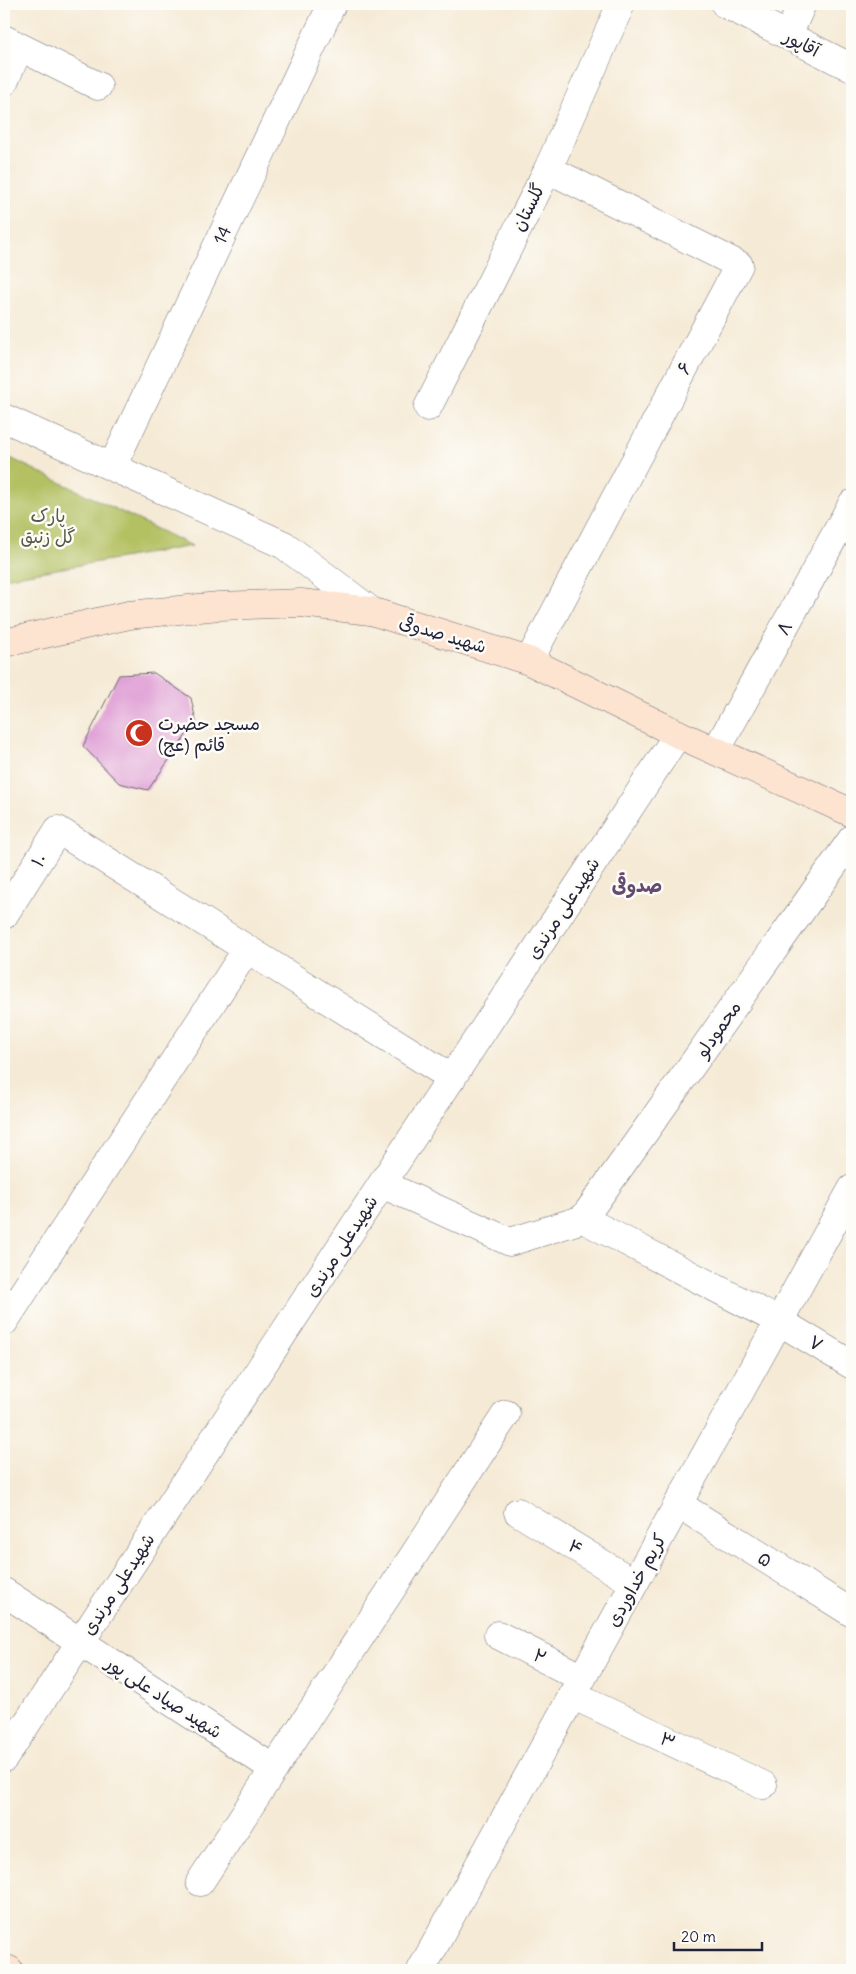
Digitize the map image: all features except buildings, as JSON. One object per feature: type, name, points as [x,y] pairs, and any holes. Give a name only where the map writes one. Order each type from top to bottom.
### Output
[{"type":"main road","name":"شهید صدوقی","points":[[4,643],[129,615],[219,606],[301,603],[371,611],[529,661],[678,734],[852,813]]},
{"type":"main road","points":[[4,1968],[9,1970]]},
{"type":"street","name":"14","points":[[112,467],[332,4]]},
{"type":"street","name":"گلستان","points":[[428,407],[548,168],[621,4]]},
{"type":"street","name":"آقاپور","points":[[725,4],[852,68]]},
{"type":"street","points":[[788,36],[802,4]]},
{"type":"street","points":[[4,82],[11,44],[98,86]]},
{"type":"street","name":"۶","points":[[529,661],[738,265],[548,168]]},
{"type":"street","points":[[4,418],[284,545],[371,611]]},
{"type":"street","name":"۸","points":[[716,751],[852,504]]},
{"type":"street","name":"شهیدعلی مرندی","points":[[4,1758],[678,734]]},
{"type":"street","name":"۱۰","points":[[4,915],[58,830],[247,950]]},
{"type":"street","name":"محمودلو","points":[[583,1219],[852,839]]},
{"type":"street","points":[[4,1322],[247,950],[452,1078]]},
{"type":"street","points":[[382,1184],[510,1242],[583,1219]]},
{"type":"street","name":"کریم خداوردی","points":[[420,1970],[852,1189]]},
{"type":"street","name":"۷","points":[[583,1219],[779,1321],[852,1365]]},
{"type":"street","points":[[200,1882],[506,1414]]},
{"type":"street","name":"۵","points":[[678,1504],[852,1613]]},
{"type":"street","name":"۴","points":[[518,1512],[634,1583]]},
{"type":"street","name":"شهید صیاد علی پور","points":[[4,1592],[274,1769]]},
{"type":"street","name":"۲","points":[[498,1635],[577,1687]]},
{"type":"street","name":"۳","points":[[577,1687],[763,1785]]},
{"type":"green space","name":"پارک گل زنبق","points":[[4,455],[192,546],[4,578]]},
{"type":"place","name":"مسجد حضرت قائم (عج)","points":[[139,733]]},
{"type":"district","name":"صدوقی","points":[[637,885]]}]
